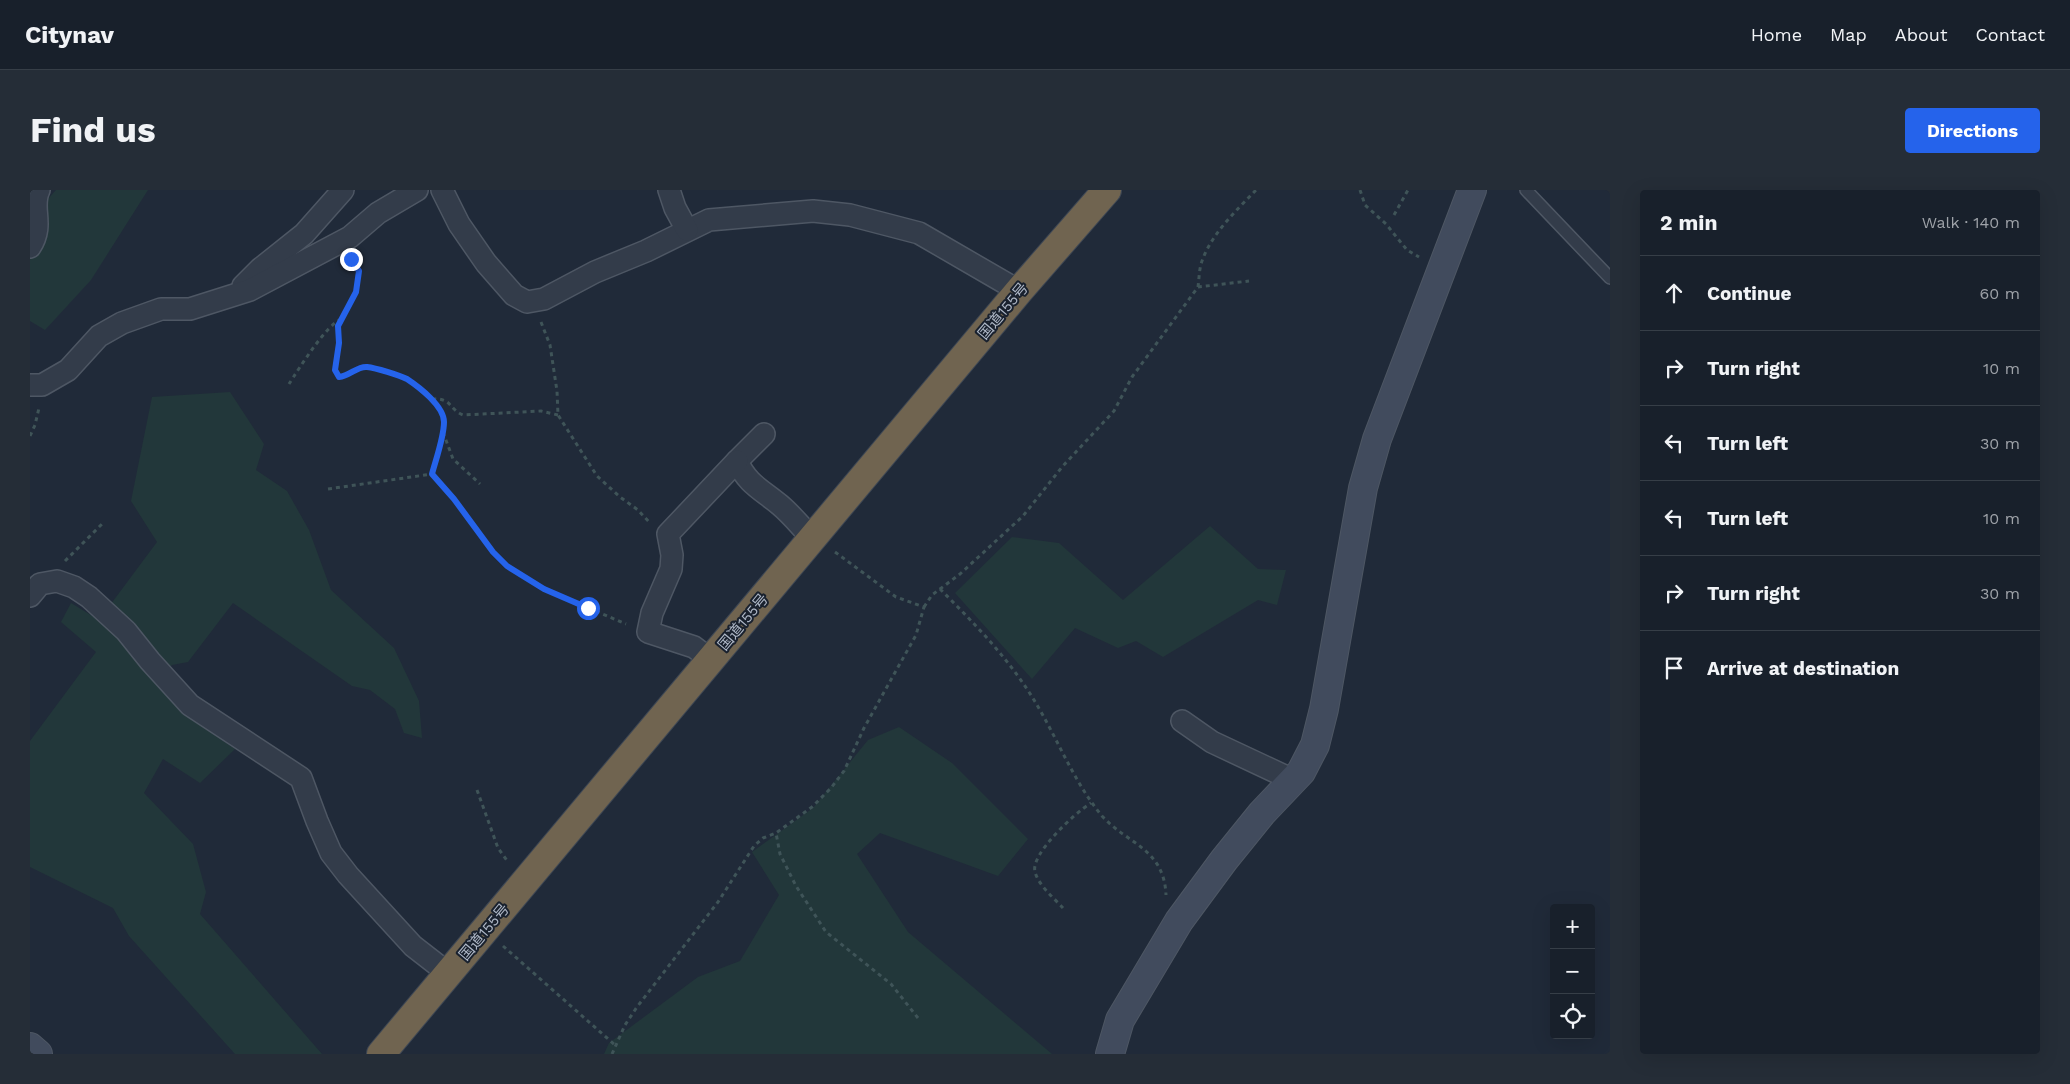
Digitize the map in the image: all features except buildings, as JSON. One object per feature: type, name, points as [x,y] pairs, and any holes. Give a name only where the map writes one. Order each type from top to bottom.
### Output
[{"type":"highway","name":"国道155号","points":[[381,1054],[1019,292],[1107,190]]},
{"type":"street","points":[[30,247],[36,238],[38,223],[35,197],[39,190]]},
{"type":"street","points":[[236,294],[260,269],[304,234],[343,190]]},
{"type":"street","points":[[36,385],[68,370],[99,336],[122,323],[161,309],[190,309],[250,290],[350,237],[378,213],[417,190]]},
{"type":"street","points":[[442,190],[459,224],[486,263],[514,295],[527,302],[544,299],[595,272],[646,251],[709,220],[813,211],[850,215],[919,233],[1019,292]]},
{"type":"street","points":[[669,190],[675,208],[688,230]]},
{"type":"street","points":[[1110,1054],[1120,1020],[1179,921],[1229,853],[1262,813],[1300,772],[1315,745],[1324,709],[1363,488],[1377,439],[1441,266],[1472,190]]},
{"type":"street","points":[[711,660],[694,647],[648,632],[652,613],[671,569],[672,555],[668,534],[764,434]]},
{"type":"street","points":[[737,461],[754,487],[781,506],[814,537]]},
{"type":"street","points":[[30,596],[40,584],[57,581],[89,597],[126,631],[190,705],[301,778],[331,853],[413,946],[449,974]]},
{"type":"street","points":[[1182,721],[1212,742],[1293,780]]},
{"type":"street","points":[[30,1047],[38,1054]]},
{"type":"lane","points":[[1526,190],[1610,278]]},
{"type":"path","points":[[612,1054],[633,1013],[718,902],[754,846],[763,838],[776,833],[812,807],[831,788],[844,771],[864,728],[916,635],[924,608],[932,595],[960,574],[1023,516],[1062,467],[1114,411],[1132,377],[1198,287],[1202,264],[1212,242],[1233,213],[1256,190]]},
{"type":"path","points":[[1360,190],[1365,205],[1386,224],[1407,250],[1424,260],[1441,266]]},
{"type":"path","points":[[1394,215],[1408,190]]},
{"type":"path","points":[[333,247],[351,259],[359,271],[356,292],[338,326],[339,343],[335,370],[339,377],[348,376],[356,369],[365,367],[406,378],[431,400],[441,411],[444,421],[432,474]]},
{"type":"path","points":[[1198,287],[1248,281]]},
{"type":"path","points":[[532,301],[550,345],[557,391],[558,415],[597,476],[638,510],[657,530],[668,534]]},
{"type":"path","points":[[289,384],[304,361],[336,320],[342,319]]},
{"type":"path","points":[[30,436],[35,425],[42,390],[36,385]]},
{"type":"path","points":[[431,400],[442,399],[448,401],[458,413],[463,415],[541,411],[558,415]]},
{"type":"path","points":[[442,433],[453,459],[480,484]]},
{"type":"path","points":[[328,489],[432,474]]},
{"type":"path","points":[[432,474],[454,499],[493,552],[507,566],[544,589],[633,628],[648,632]]},
{"type":"path","points":[[814,537],[896,597],[924,608]]},
{"type":"path","points":[[940,589],[962,611],[1018,678],[1037,704],[1075,779],[1092,803],[1105,819],[1151,854],[1165,883],[1166,905],[1179,921]]},
{"type":"path","points":[[477,790],[498,848],[510,864],[528,879]]},
{"type":"path","points":[[1063,908],[1040,883],[1034,870],[1035,862],[1061,829],[1083,808],[1092,803]]},
{"type":"path","points":[[776,833],[780,854],[792,878],[826,932],[892,984],[918,1018]]},
{"type":"path","points":[[485,930],[615,1045]]},
{"type":"green space","points":[[30,190],[46,201],[56,190],[148,190],[91,280],[45,330],[30,321]]},
{"type":"green space","points":[[230,392],[264,444],[256,470],[287,491],[309,530],[331,590],[394,648],[419,701],[422,738],[404,733],[395,709],[370,690],[352,686],[233,603],[188,662],[172,665],[154,682],[185,715],[235,749],[200,783],[163,759],[144,793],[193,844],[206,892],[200,914],[322,1054],[235,1054],[129,936],[113,908],[30,867],[30,741],[96,652],[61,622],[71,603],[99,620],[157,542],[131,501],[152,397]]},
{"type":"green space","points":[[1210,526],[1258,569],[1286,570],[1277,605],[1258,600],[1163,657],[1136,641],[1118,648],[1075,628],[1032,679],[955,593],[1012,537],[1059,543],[1123,600]]},
{"type":"green space","points":[[899,727],[952,763],[1028,839],[998,876],[880,833],[857,854],[908,932],[1052,1054],[604,1054],[609,1043],[698,977],[740,961],[779,895],[752,852],[813,808],[868,740]]},
{"type":"route","points":[[351,259],[359,271],[356,292],[338,326],[339,343],[335,370],[339,377],[348,376],[356,369],[365,367],[406,378],[428,395],[441,411],[444,421],[439,451],[432,474],[454,499],[493,552],[507,566],[544,589],[588,608]]}]
